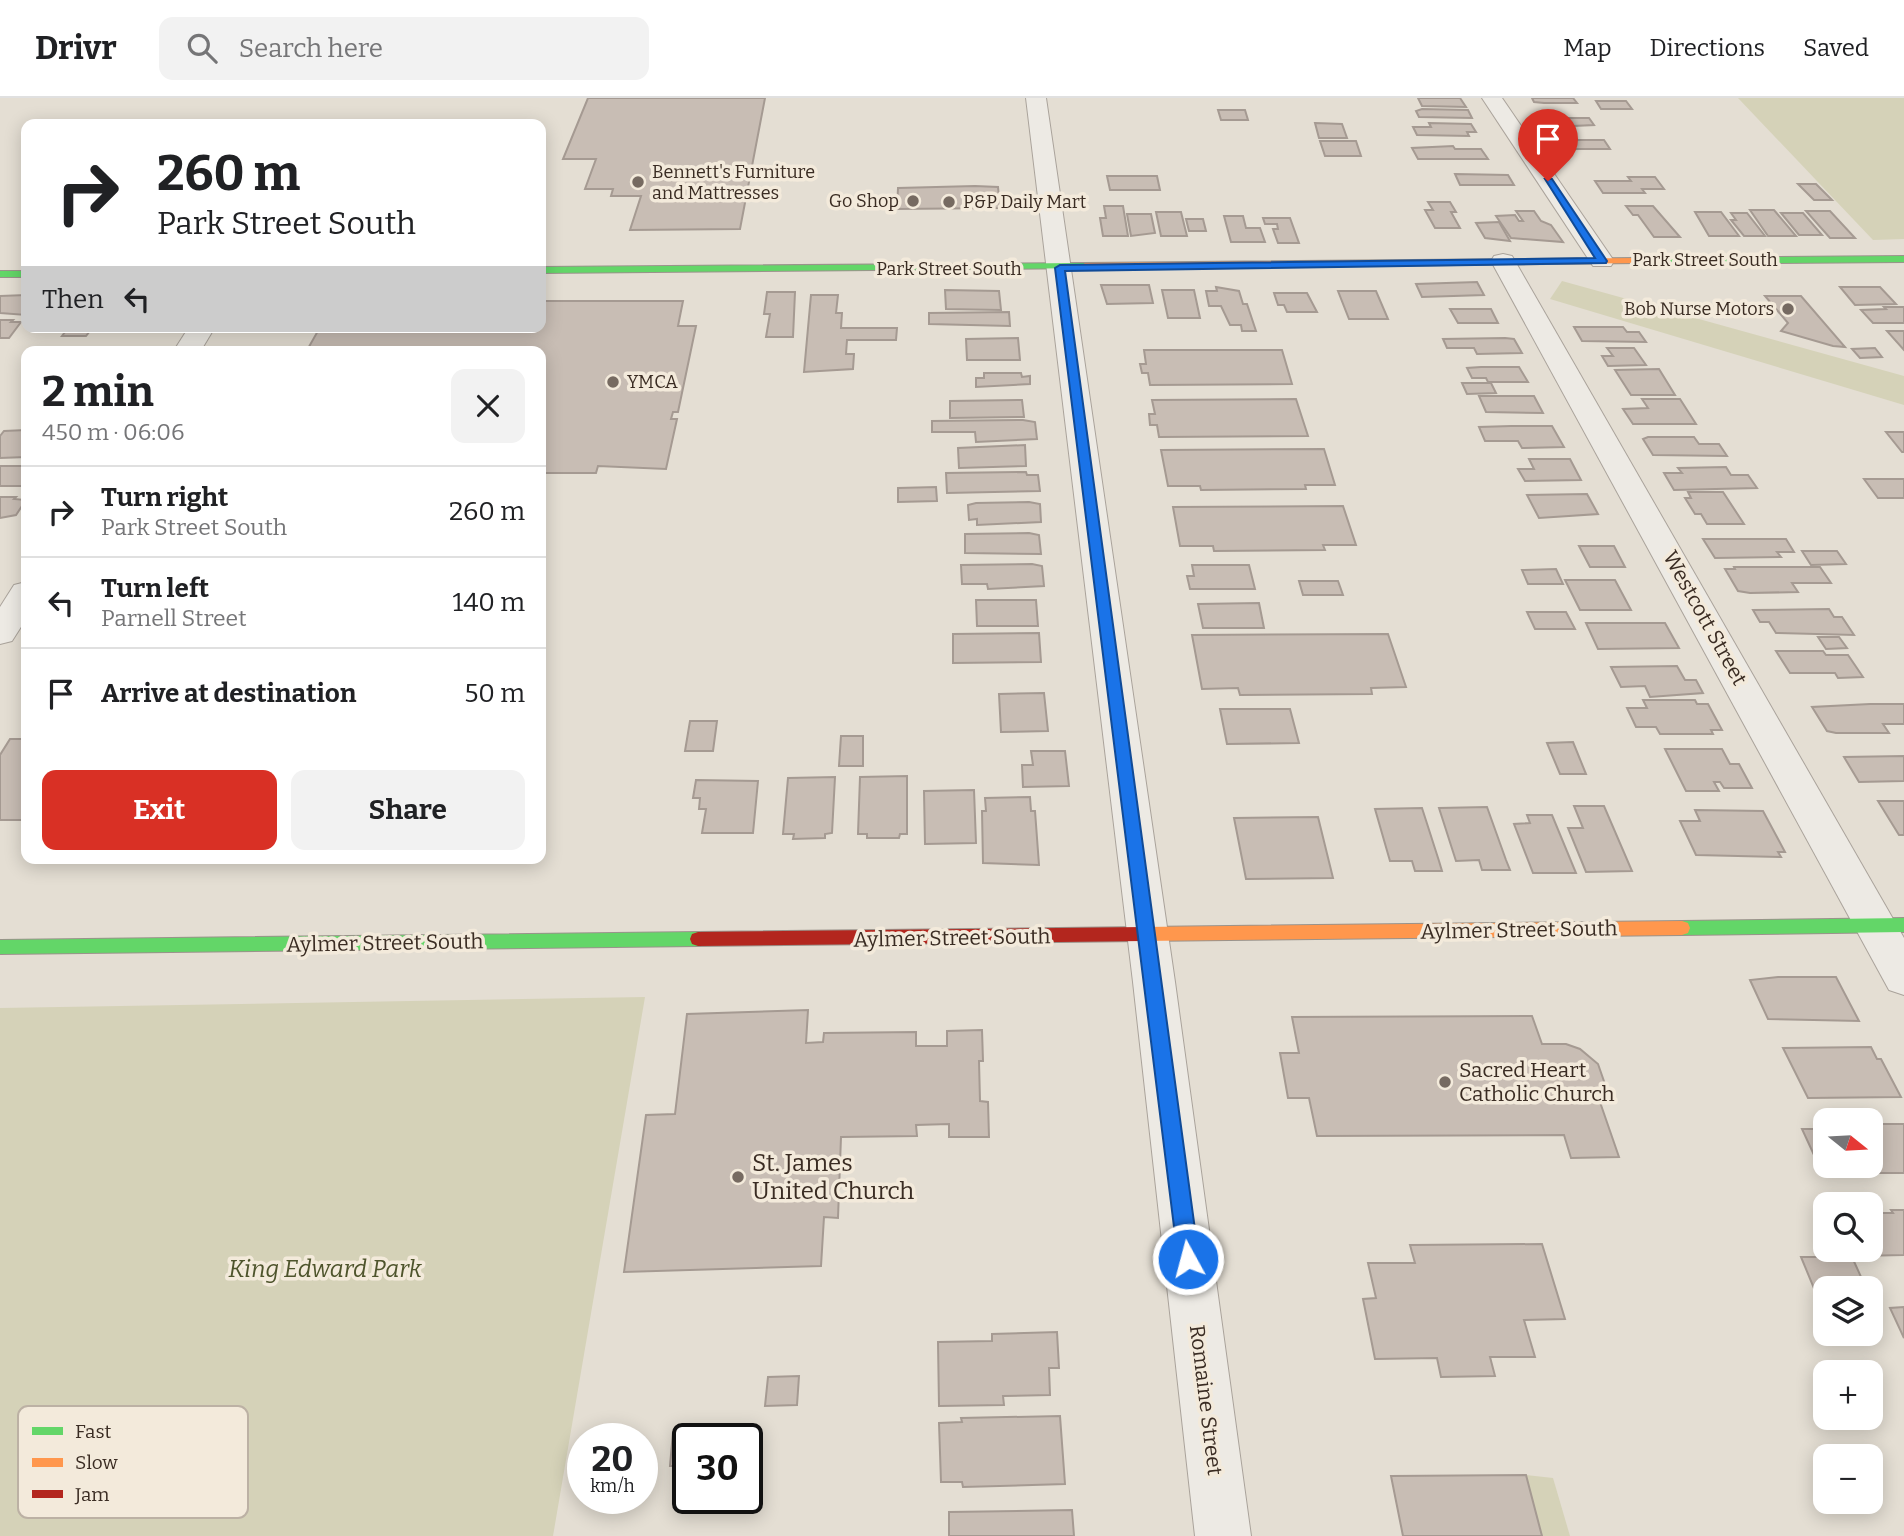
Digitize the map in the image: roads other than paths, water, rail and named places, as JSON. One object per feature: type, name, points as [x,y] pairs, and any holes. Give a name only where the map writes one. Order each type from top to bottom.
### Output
[{"type":"main road","name":"Park Street South","points":[[546,270],[1060,268],[1503,261],[1904,259]]},
{"type":"main road","points":[[0,274],[21,274]]},
{"type":"main road","name":"Aylmer Street South","points":[[0,947],[1890,925]]},
{"type":"street","name":"Romaine Street","points":[[1036,98],[1147,935],[1223,1536]]},
{"type":"street","points":[[1492,98],[1602,261]]},
{"type":"street","name":"Westcott Street","points":[[1503,261],[1890,925],[1904,977]]},
{"type":"street","points":[[0,633],[21,601]]},
{"type":"place","name":"Bennett's Furniture and Mattresses","points":[[638,182]]},
{"type":"place","name":"Go Shop","points":[[913,201]]},
{"type":"place","name":"P&P Daily Mart","points":[[949,202]]},
{"type":"place","name":"Bob Nurse Motors","points":[[1788,309]]},
{"type":"place","name":"YMCA","points":[[613,382]]},
{"type":"place","name":"Sacred Heart Catholic Church","points":[[1445,1082]]},
{"type":"place","name":"St. James United Church","points":[[738,1177]]},
{"type":"park label","name":"King Edward Park","points":[[325,1269]]}]
